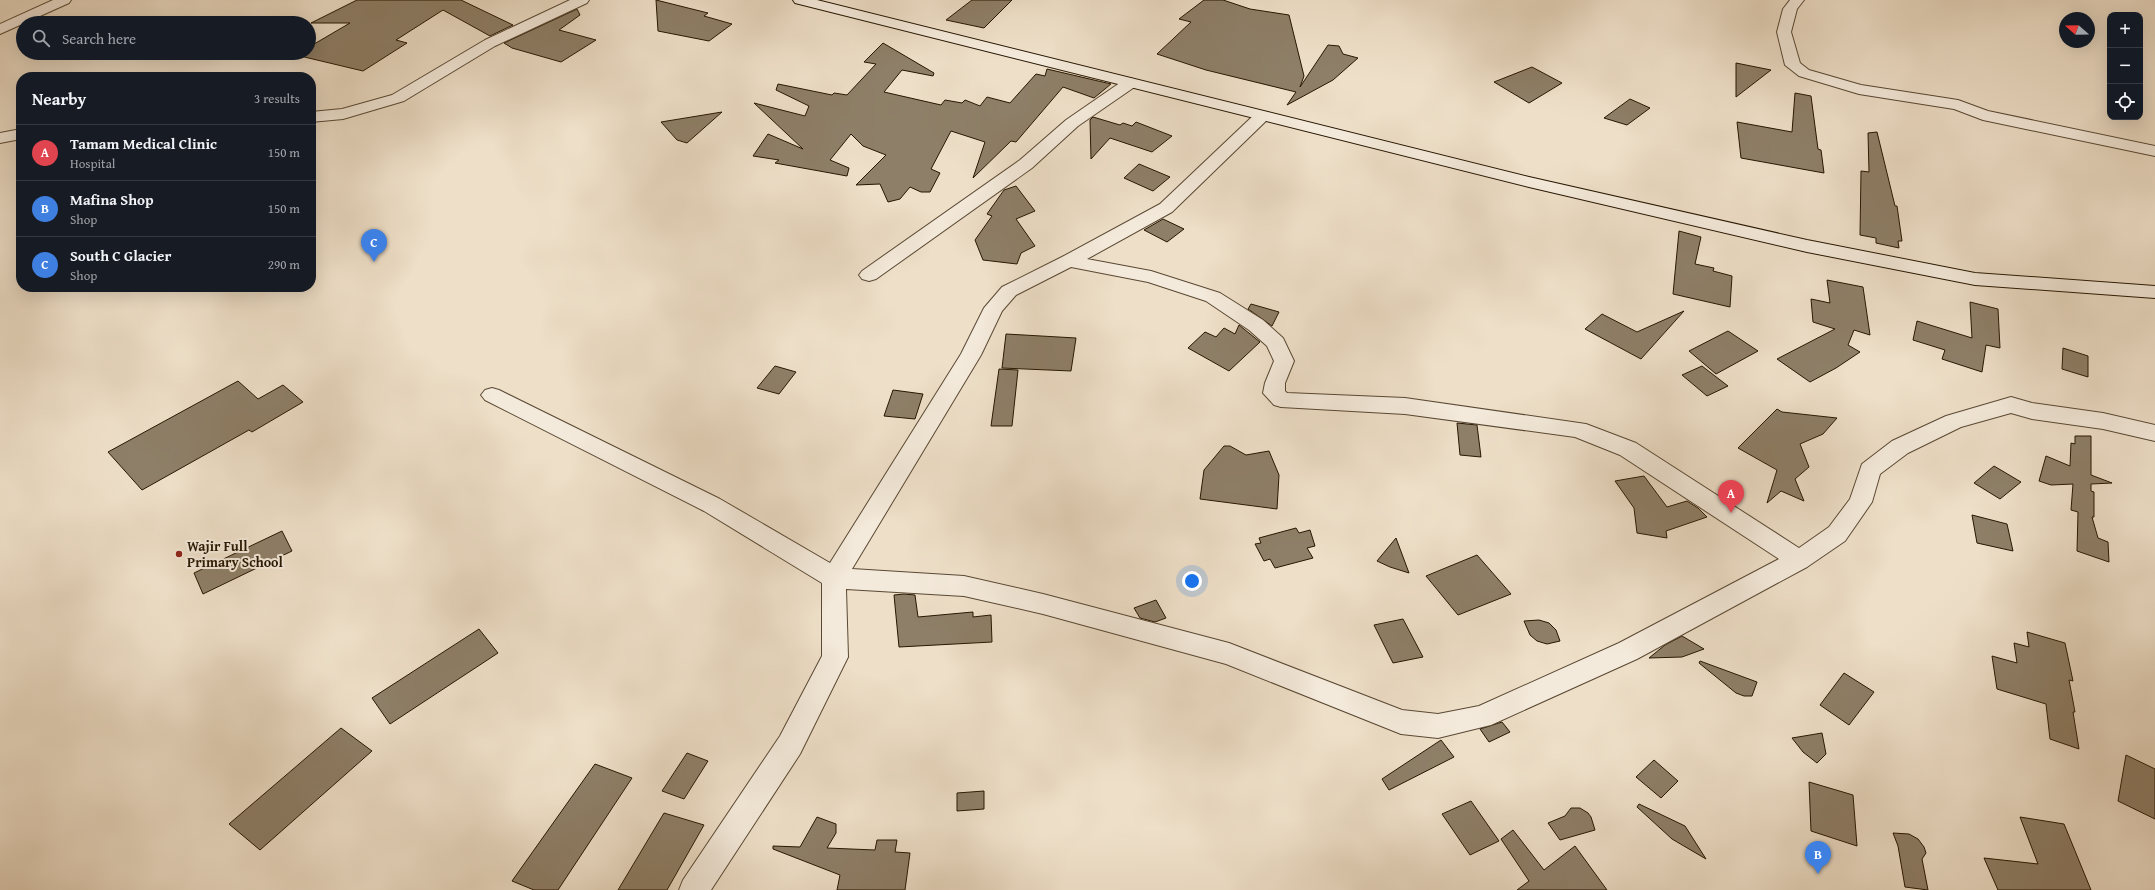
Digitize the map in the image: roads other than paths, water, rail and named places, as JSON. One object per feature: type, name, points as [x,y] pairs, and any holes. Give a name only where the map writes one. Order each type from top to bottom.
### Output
[{"type":"street","points":[[30,16],[64,0]]},
{"type":"street","points":[[316,117],[343,114],[398,98],[490,43],[582,0]]},
{"type":"street","points":[[800,0],[1522,180],[1807,246],[1975,279],[2155,292]]},
{"type":"street","points":[[1797,0],[1790,9],[1784,32],[1793,65],[1804,74],[1859,89],[1958,105],[1983,115],[2155,151]]},
{"type":"street","points":[[0,30],[16,22]]},
{"type":"street","points":[[868,275],[1026,164],[1072,123],[1130,83]]},
{"type":"street","points":[[694,890],[790,745],[835,657],[834,578],[971,355],[994,308],[1009,291],[1026,281],[1069,261],[1166,208],[1220,158],[1261,116]]},
{"type":"street","points":[[0,138],[16,135]]},
{"type":"street","points":[[1069,261],[1151,277],[1213,297],[1256,325],[1276,343],[1284,362],[1275,383],[1274,393],[1281,400],[1405,406],[1578,430],[1628,449],[1799,560]]},
{"type":"street","points":[[492,395],[712,505],[834,578],[964,586],[1043,604],[1230,654],[1401,722],[1438,726],[1482,716],[1628,651],[1799,560],[1837,534],[1861,502],[1870,470],[1900,447],[1954,421],[2011,406],[2032,411],[2103,421],[2155,433]]},
{"type":"place","name":"South C Glacier","points":[[374,262]]},
{"type":"place","name":"Tamam Medical Clinic","points":[[1731,513]]},
{"type":"place","name":"Wajir Full Primary School","points":[[179,554]]},
{"type":"place","name":"Mafina Shop","points":[[1818,874]]}]
